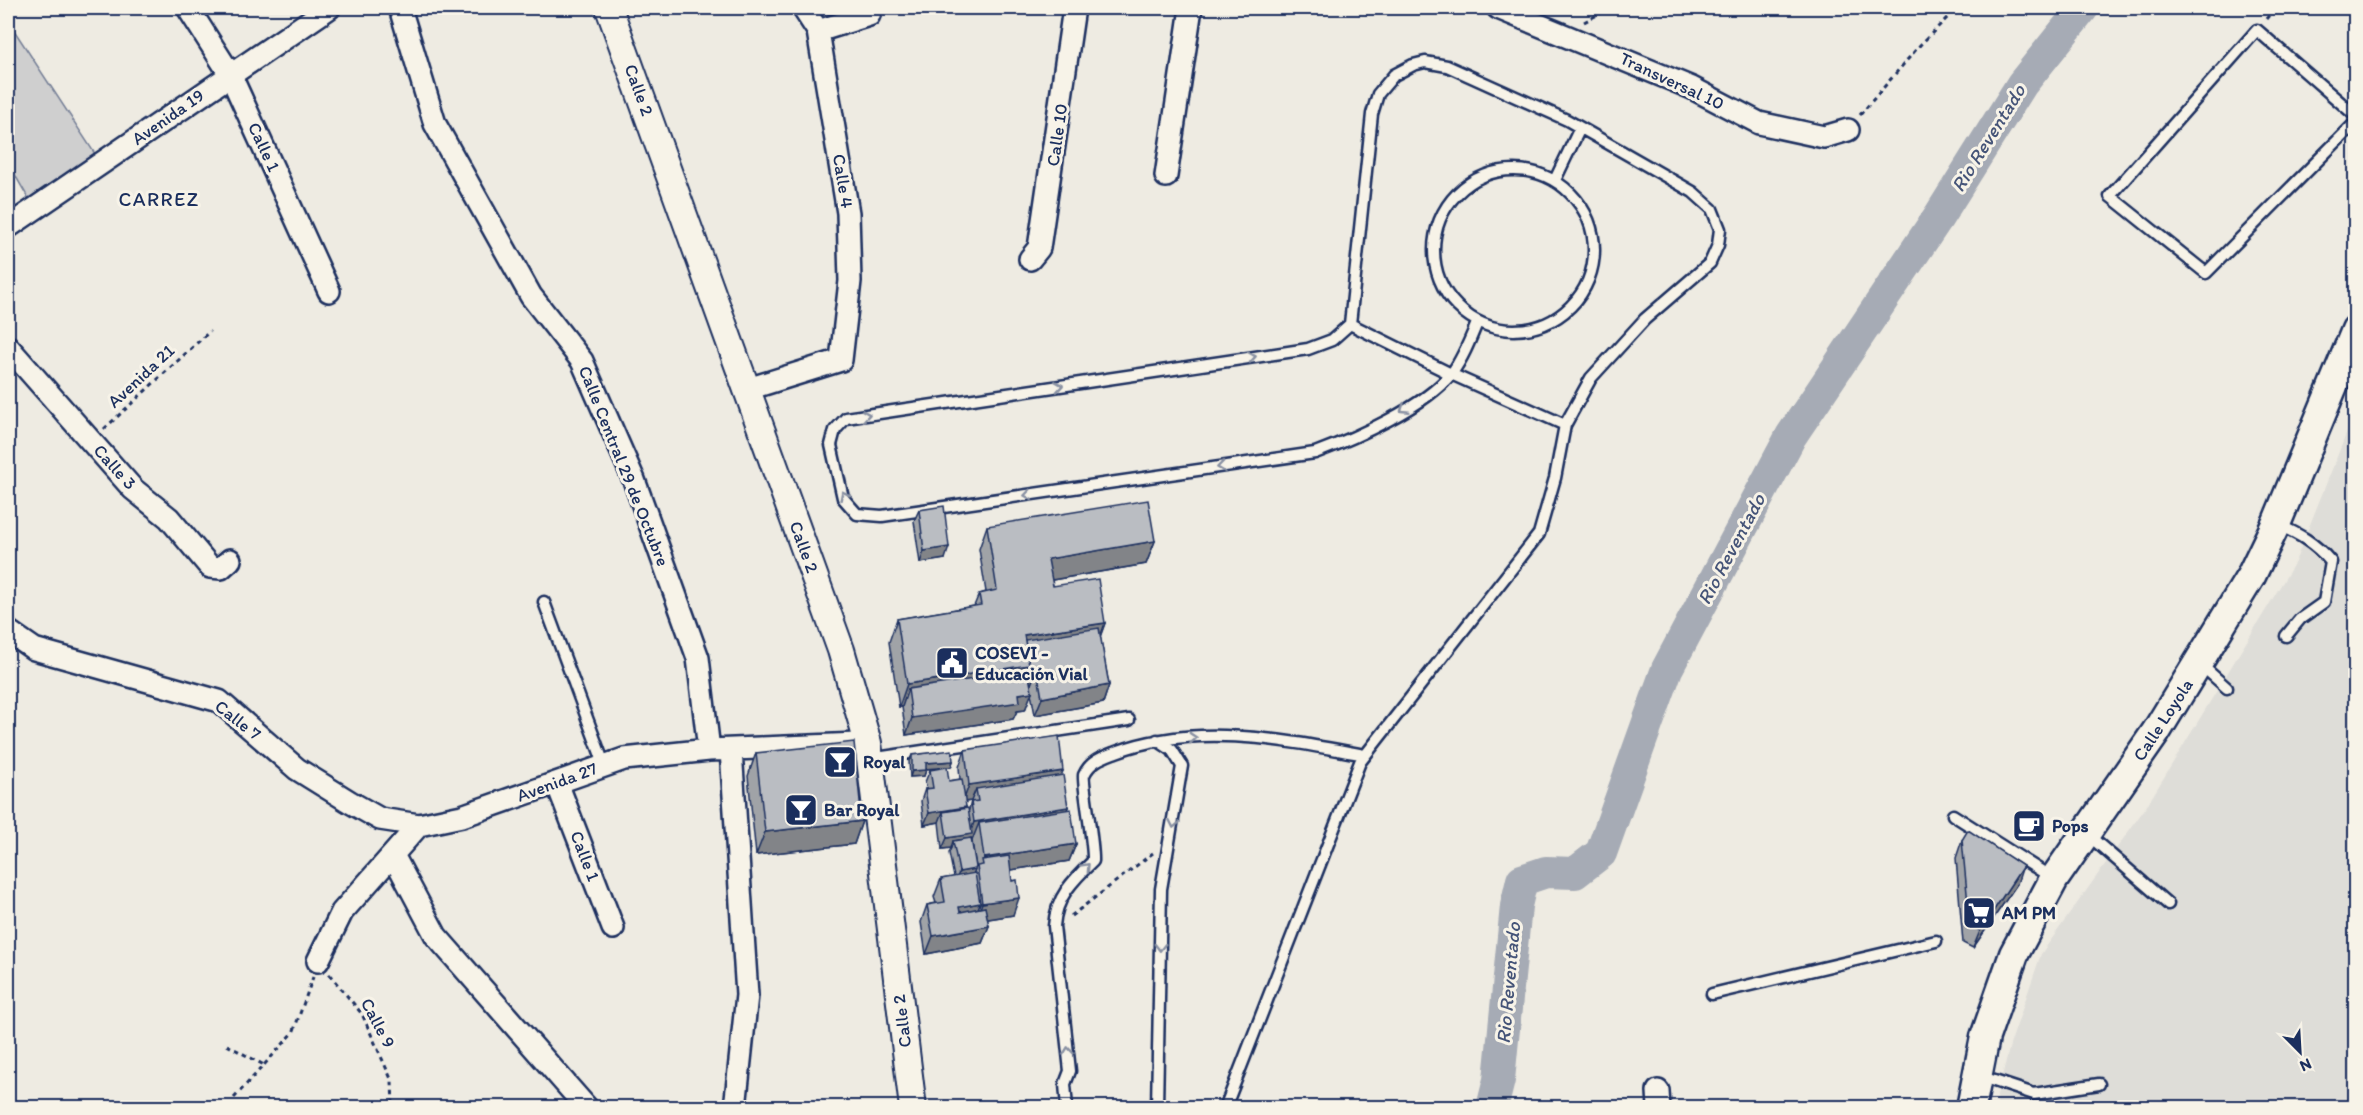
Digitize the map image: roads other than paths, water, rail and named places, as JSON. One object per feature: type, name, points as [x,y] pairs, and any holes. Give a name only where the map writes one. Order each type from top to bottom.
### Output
[{"type":"main road","name":"Calle Loyola","points":[[1971,1107],[1985,1037],[2014,954],[2054,879],[2200,664],[2251,576],[2276,524],[2355,330]]},
{"type":"street","name":"Calle 1","points":[[188,8],[230,74],[329,291]]},
{"type":"street","name":"Avenida 19","points":[[8,227],[329,8]]},
{"type":"street","name":"Calle Central 29 de Octubre","points":[[400,8],[435,124],[531,296],[582,361],[634,480],[698,658],[709,750]]},
{"type":"street","name":"Calle 2","points":[[609,8],[841,650],[869,751],[913,1107]]},
{"type":"street","name":"Calle 4","points":[[747,389],[841,360],[850,280],[848,213],[818,31],[803,8]]},
{"type":"street","points":[[818,31],[869,15],[871,8]]},
{"type":"street","name":"Calle 10","points":[[1030,259],[1039,248],[1074,8]]},
{"type":"street","points":[[1166,176],[1191,8]]},
{"type":"street","name":"Transversal 10","points":[[1498,8],[1564,33],[1692,88],[1759,123],[1824,137],[1848,130]]},
{"type":"street","name":"Calle 3","points":[[8,347],[134,489],[169,518],[210,567],[221,568],[230,560]]},
{"type":"street","name":"Calle 7","points":[[8,631],[34,649],[219,701],[297,769],[350,802],[380,819],[419,825]]},
{"type":"street","name":"Avenida 27","points":[[419,825],[462,816],[604,764],[624,759],[709,750],[869,751]]},
{"type":"street","points":[[731,750],[747,995],[735,1107]]},
{"type":"street","name":"Calle 1","points":[[556,783],[614,928]]},
{"type":"street","points":[[318,962],[342,912],[419,825]]},
{"type":"street","points":[[393,855],[436,936],[587,1107]]},
{"type":"lane","points":[[2355,116],[2257,30],[2110,196],[2206,273],[2355,122]]},
{"type":"lane","points":[[1225,1107],[1351,784],[1365,755],[1539,534],[1555,478],[1564,425],[1591,378],[1645,319],[1710,263],[1718,245],[1720,229],[1712,209],[1693,192],[1580,128],[1447,66],[1425,62],[1413,65],[1394,75],[1378,94],[1372,114],[1350,324],[1332,340],[1308,349],[846,418],[835,430],[831,445],[843,498],[857,514],[882,516],[1315,453],[1343,443],[1402,412],[1451,374],[1464,354],[1477,323]]},
{"type":"lane","points":[[1555,180],[1580,128]]},
{"type":"lane","points":[[1505,170],[1531,171],[1555,180],[1579,203],[1588,217],[1595,240],[1594,265],[1585,289],[1570,309],[1550,323],[1533,328],[1501,330],[1477,323],[1456,307],[1441,286],[1433,262],[1434,236],[1443,212],[1459,191],[1480,177],[1505,170]]},
{"type":"lane","points":[[1350,324],[1451,374],[1564,425]]},
{"type":"lane","points":[[2276,524],[2305,537],[2319,547],[2331,562],[2324,602],[2300,619],[2286,636]]},
{"type":"lane","points":[[544,602],[604,764]]},
{"type":"lane","points":[[2200,664],[2227,688]]},
{"type":"lane","points":[[869,751],[1130,720]]},
{"type":"lane","points":[[1067,1107],[1065,1083],[1070,1071],[1054,926],[1055,912],[1066,889],[1093,861],[1092,825],[1082,783],[1084,775],[1095,760],[1156,740],[1231,736],[1292,742],[1365,755]]},
{"type":"lane","points":[[1156,740],[1172,750],[1182,766],[1161,889],[1157,1107]]},
{"type":"lane","points":[[1953,815],[2054,879]]},
{"type":"lane","points":[[2086,834],[2168,904]]},
{"type":"lane","points":[[1712,994],[1936,941]]},
{"type":"lane","points":[[1976,1075],[2034,1094],[2099,1084]]},
{"type":"waterway","name":"Rio Reventado","points":[[1492,1108],[1499,1080],[1516,906],[1522,880],[1546,872],[1575,873],[1601,853],[1667,669],[1791,436],[1939,216],[2022,84],[2083,8]]},
{"type":"place","name":"COSEVI - Educación Vial","points":[[952,663]]},
{"type":"place","name":"Royal","points":[[840,762]]},
{"type":"place","name":"Bar Royal","points":[[801,810]]},
{"type":"place","name":"Pops","points":[[2029,826]]},
{"type":"place","name":"AM PM","points":[[1979,913]]},
{"type":"district","name":"CARREZ","points":[[159,199]]}]
